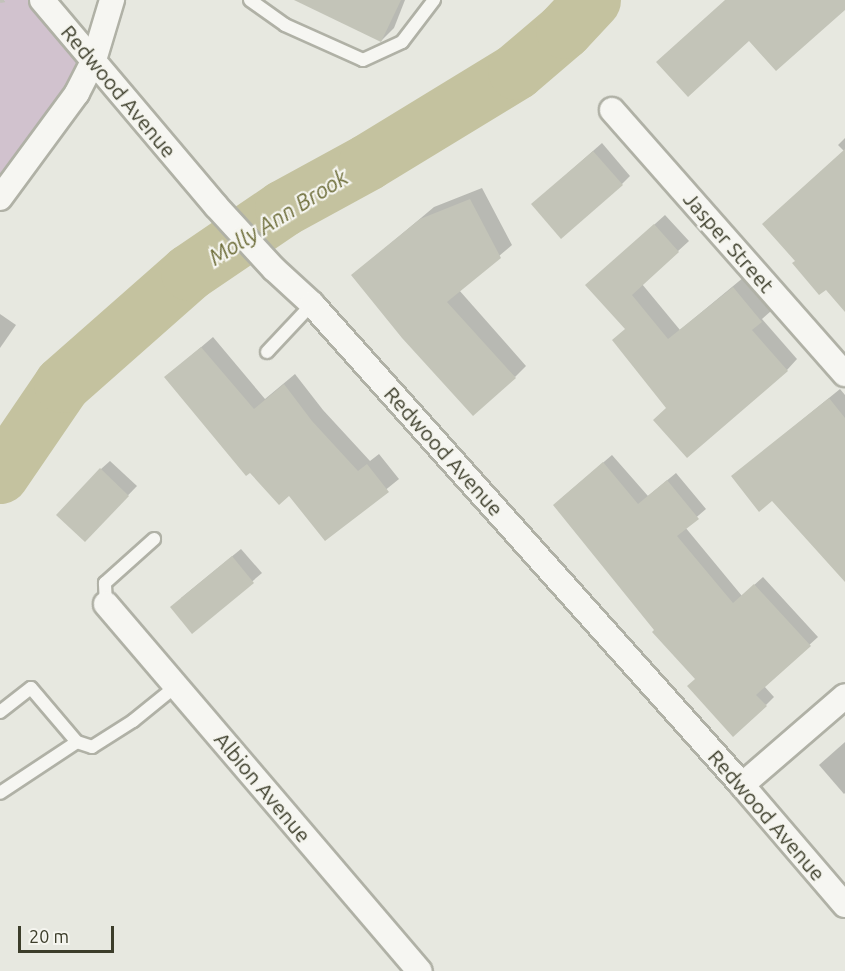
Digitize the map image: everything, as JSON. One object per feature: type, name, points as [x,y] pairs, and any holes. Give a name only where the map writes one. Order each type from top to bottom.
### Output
[{"type":"street","name":"Redwood Avenue","points":[[42,0],[216,206],[274,269],[312,304],[742,785],[845,905]]},
{"type":"street","points":[[0,198],[59,120],[94,60],[112,0]]},
{"type":"street","name":"Jasper Street","points":[[612,110],[845,374]]},
{"type":"street","name":"Albion Avenue","points":[[106,604],[420,971]]},
{"type":"street","points":[[742,785],[845,696]]},
{"type":"lane","points":[[250,0],[285,25],[363,60],[402,42],[434,0]]},
{"type":"lane","points":[[267,352],[312,304]]},
{"type":"lane","points":[[106,604],[105,583],[154,539]]},
{"type":"lane","points":[[0,712],[31,688],[77,742],[92,747],[133,721],[176,686]]},
{"type":"lane","points":[[0,794],[77,742]]},
{"type":"path","points":[[0,1],[6,0]]},
{"type":"shaded area","points":[[0,0],[39,0],[88,56],[0,174]]},
{"type":"building","points":[[294,0],[401,0],[381,42]]},
{"type":"building","points":[[725,0],[845,0],[845,10],[776,71],[749,41],[688,97],[656,62]]},
{"type":"building","points":[[845,149],[845,312],[826,290],[819,295],[792,263],[795,261],[762,224]]},
{"type":"building","points":[[593,151],[623,185],[561,239],[531,204]]},
{"type":"building","points":[[470,199],[501,258],[447,302],[516,378],[473,416],[402,338],[351,275],[420,219]]},
{"type":"building","points":[[654,224],[679,252],[632,295],[668,339],[733,287],[762,322],[752,330],[788,371],[687,458],[653,420],[666,408],[612,340],[625,329],[585,285]]},
{"type":"building","points":[[201,347],[254,409],[284,384],[312,421],[358,471],[367,464],[389,492],[325,541],[289,496],[279,505],[250,473],[246,476],[164,377]]},
{"type":"building","points":[[829,398],[845,418],[845,582],[772,501],[759,512],[731,476]]},
{"type":"building","points":[[603,462],[638,504],[667,480],[699,519],[677,536],[733,603],[754,584],[811,646],[756,695],[767,706],[733,737],[687,686],[695,679],[652,632],[654,630],[553,505]]},
{"type":"building","points":[[100,468],[129,496],[85,542],[56,515]]},
{"type":"building","points":[[232,556],[254,583],[192,634],[170,607]]},
{"type":"waterway","name":"Molly Ann Brook","points":[[0,475],[62,384],[189,272],[283,208],[367,162],[516,71],[564,30],[592,0]]}]
